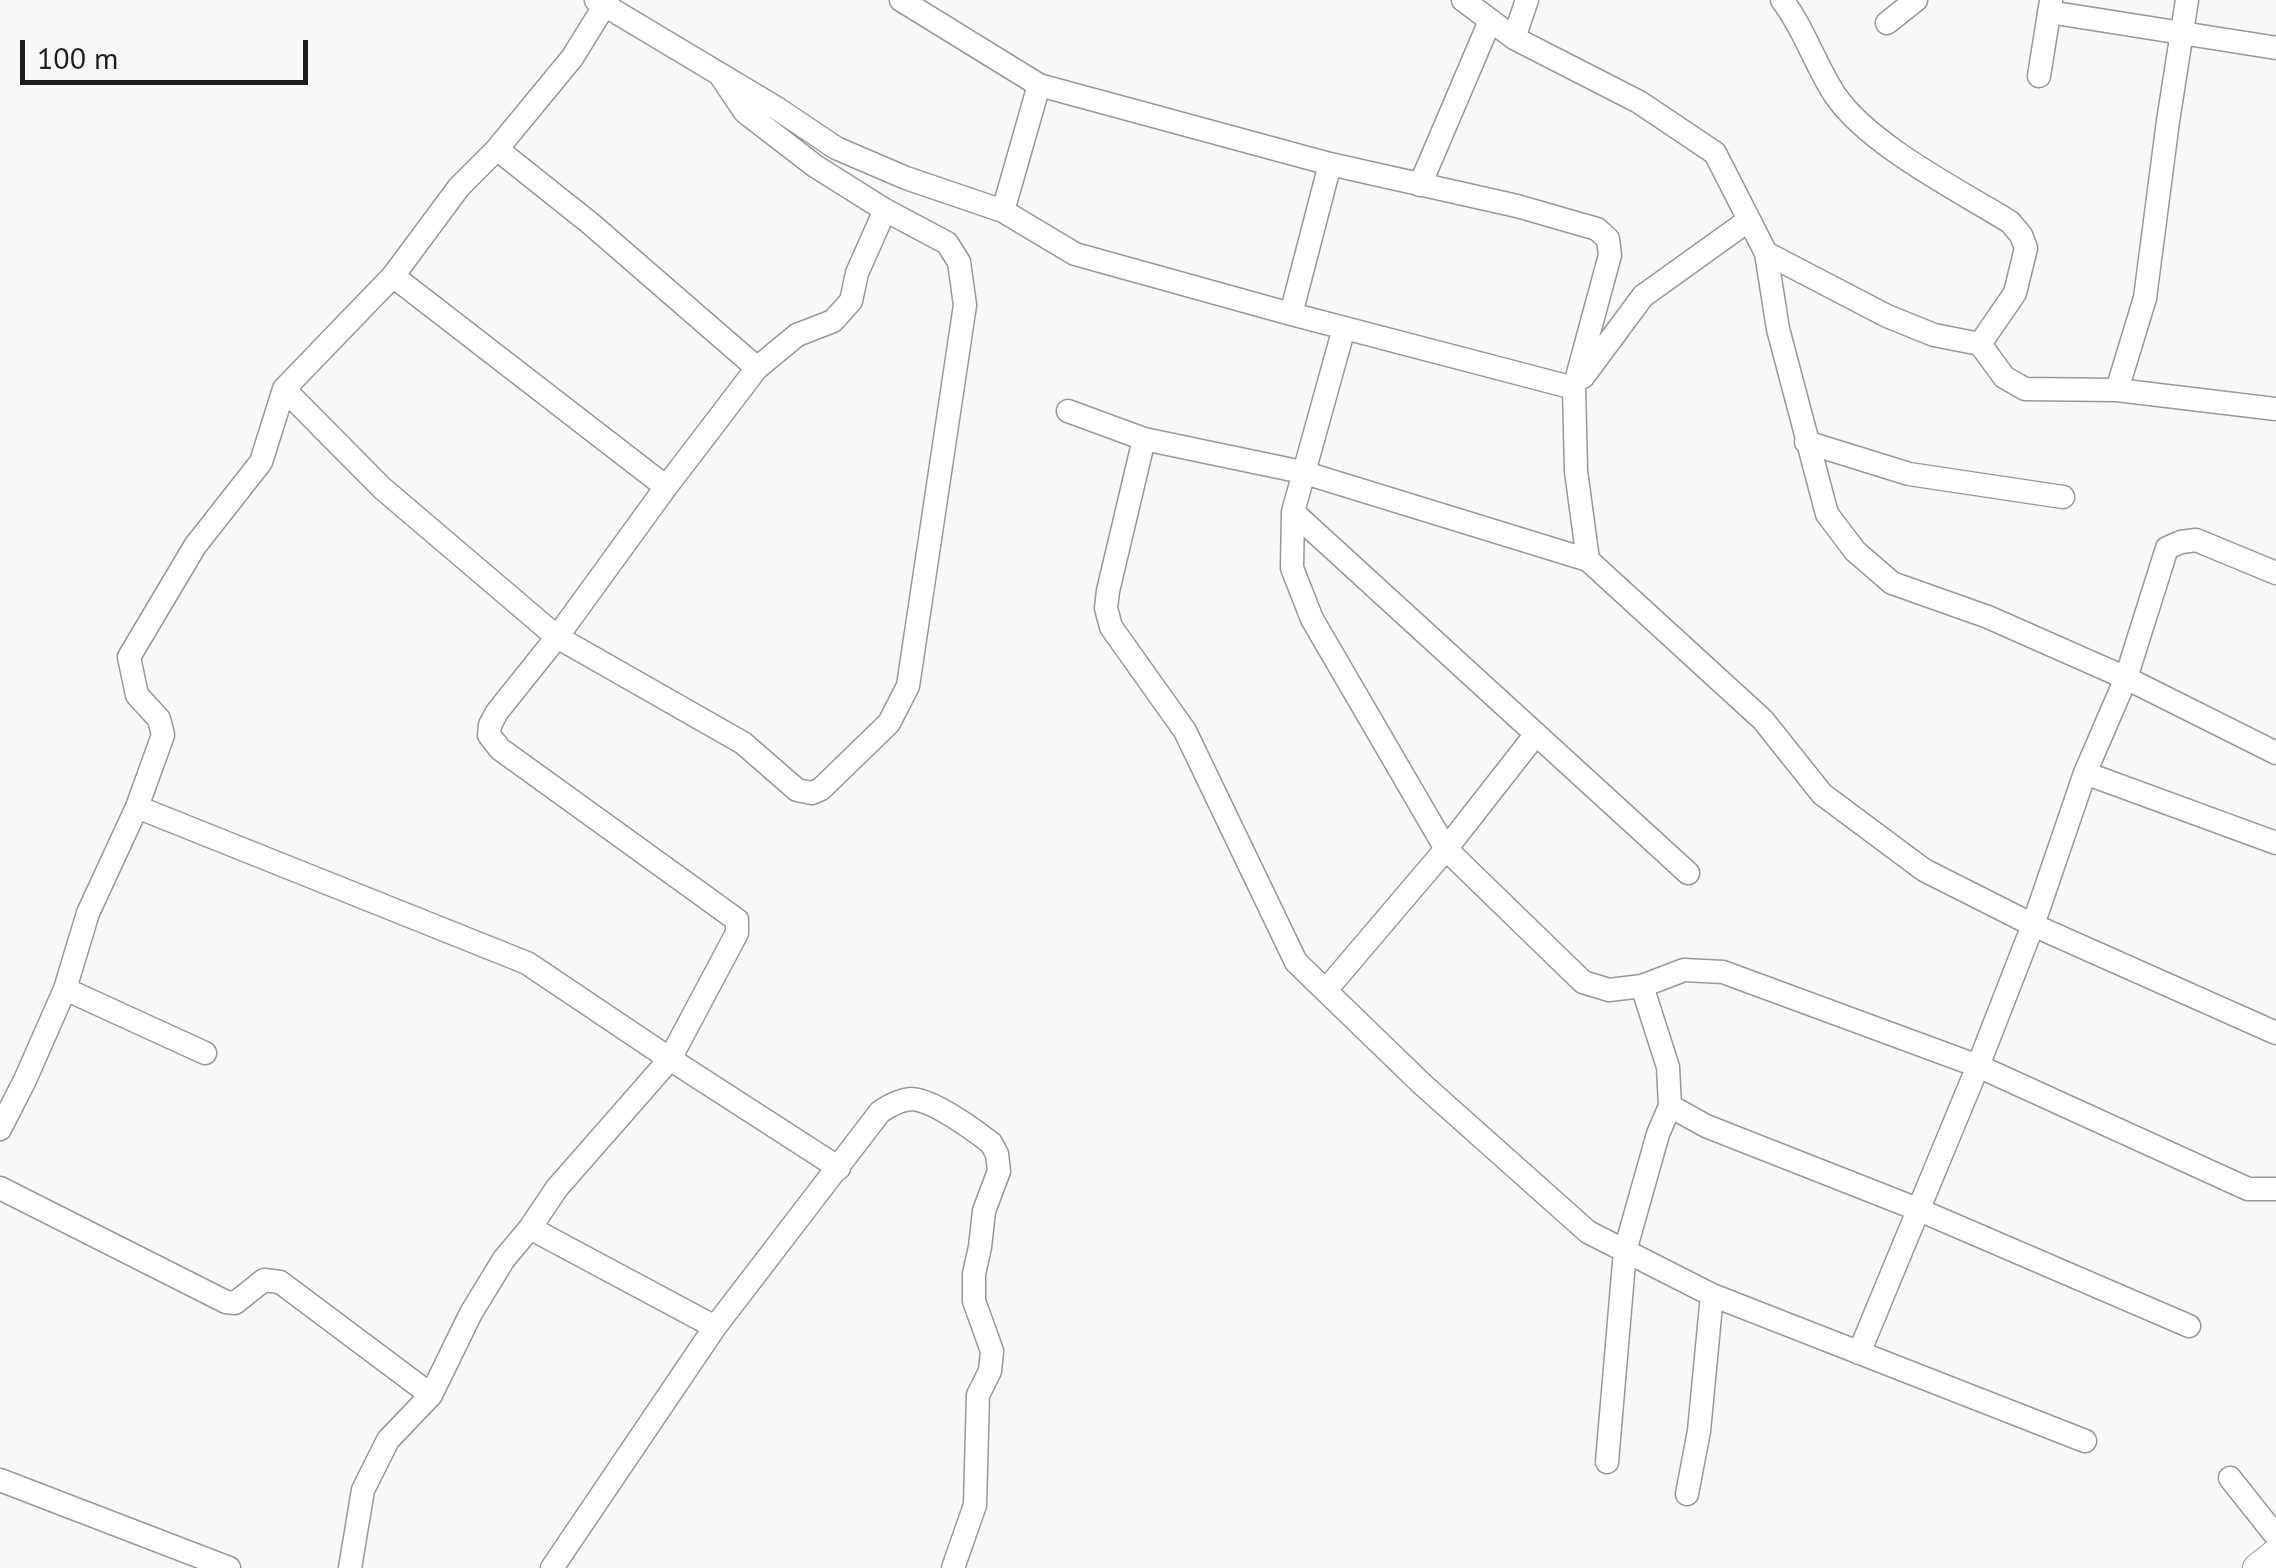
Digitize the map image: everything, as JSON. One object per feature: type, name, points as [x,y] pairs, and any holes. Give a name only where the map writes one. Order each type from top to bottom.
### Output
[{"type":"street","points":[[901,0],[1039,84],[1330,164],[1517,206],[1597,229],[1608,239],[1610,255],[1574,388],[1576,471],[1588,560]]},
{"type":"street","points":[[1463,0],[1514,38],[1639,102],[1714,153],[1766,253],[1778,329],[1827,514],[1856,551],[1892,583],[1988,616],[2126,678],[2276,753]]},
{"type":"street","points":[[1514,38],[1527,0]]},
{"type":"street","points":[[1782,0],[1836,96],[1870,131],[1924,170],[2010,222],[2021,234],[2026,248],[2015,293],[1980,344]]},
{"type":"street","points":[[1887,23],[1916,0]]},
{"type":"street","points":[[2116,390],[2145,298],[2187,0]]},
{"type":"street","points":[[0,1129],[65,988],[88,913],[137,806],[163,735],[159,719],[137,695],[129,658],[195,546],[261,462],[284,389],[393,276],[459,187],[498,149],[572,58],[603,2],[836,148],[1003,212],[1076,254],[1574,388]]},
{"type":"street","points":[[2039,76],[2050,6],[2276,48]]},
{"type":"street","points":[[1420,185],[1490,21]]},
{"type":"street","points":[[284,389],[382,488],[557,637],[742,743],[797,790],[822,789],[890,723],[908,686],[965,305],[960,262],[946,242],[815,166],[745,112],[720,75]]},
{"type":"street","points":[[1003,212],[1039,84]]},
{"type":"street","points":[[498,149],[592,224],[757,368]]},
{"type":"street","points":[[1291,314],[1330,164]]},
{"type":"street","points":[[350,1568],[363,1490],[388,1440],[432,1395],[471,1313],[504,1259],[557,1188],[670,1060],[738,933],[737,920],[500,749],[489,735],[490,724],[757,368],[797,335],[833,321],[851,301],[857,273],[885,210]]},
{"type":"street","points":[[1574,388],[1643,296],[1750,220]]},
{"type":"street","points":[[1766,253],[1887,316],[1934,335],[1980,344],[2004,377],[2025,389],[2116,390],[2276,409]]},
{"type":"street","points":[[393,276],[666,487]]},
{"type":"street","points":[[1344,328],[1292,512],[1292,568],[1312,619],[1446,849],[1583,982],[1609,990],[1642,986],[1684,970],[1723,972],[1978,1066],[2248,1189],[2276,1189]]},
{"type":"street","points":[[1068,410],[1144,439],[1302,472],[1588,560],[1764,720],[1822,794],[1924,870],[2033,925],[2276,1033]]},
{"type":"street","points":[[1144,439],[1108,591],[1110,627],[1185,730],[1296,962],[1422,1084],[1588,1232],[1712,1294],[2085,1441]]},
{"type":"street","points":[[1806,442],[1909,474],[2063,497]]},
{"type":"street","points":[[1292,512],[1688,872]]},
{"type":"street","points":[[1859,1353],[2033,925],[2085,773],[2126,678],[2167,548],[2196,540],[2276,573]]},
{"type":"street","points":[[1326,990],[1446,849],[1536,734]]},
{"type":"street","points":[[2085,773],[2276,844]]},
{"type":"street","points":[[137,806],[527,963],[840,1168]]},
{"type":"street","points":[[1606,1462],[1625,1251],[1658,1134],[1670,1106],[1668,1067],[1642,986]]},
{"type":"street","points":[[65,988],[205,1053]]},
{"type":"street","points":[[552,1568],[714,1327],[880,1112],[893,1103],[916,1099],[991,1143],[1000,1171],[984,1211],[974,1274],[974,1301],[992,1351],[990,1371],[978,1395],[975,1505],[953,1568]]},
{"type":"street","points":[[1670,1106],[1706,1126],[1917,1209],[2189,1326]]},
{"type":"street","points":[[0,1188],[226,1302],[235,1304],[264,1280],[280,1282],[432,1395]]},
{"type":"street","points":[[530,1228],[714,1327]]},
{"type":"street","points":[[1687,1494],[1699,1431],[1712,1294]]},
{"type":"street","points":[[2230,1478],[2276,1536]]},
{"type":"street","points":[[0,1480],[229,1568]]},
{"type":"street","points":[[2257,1568],[2276,1552]]}]
